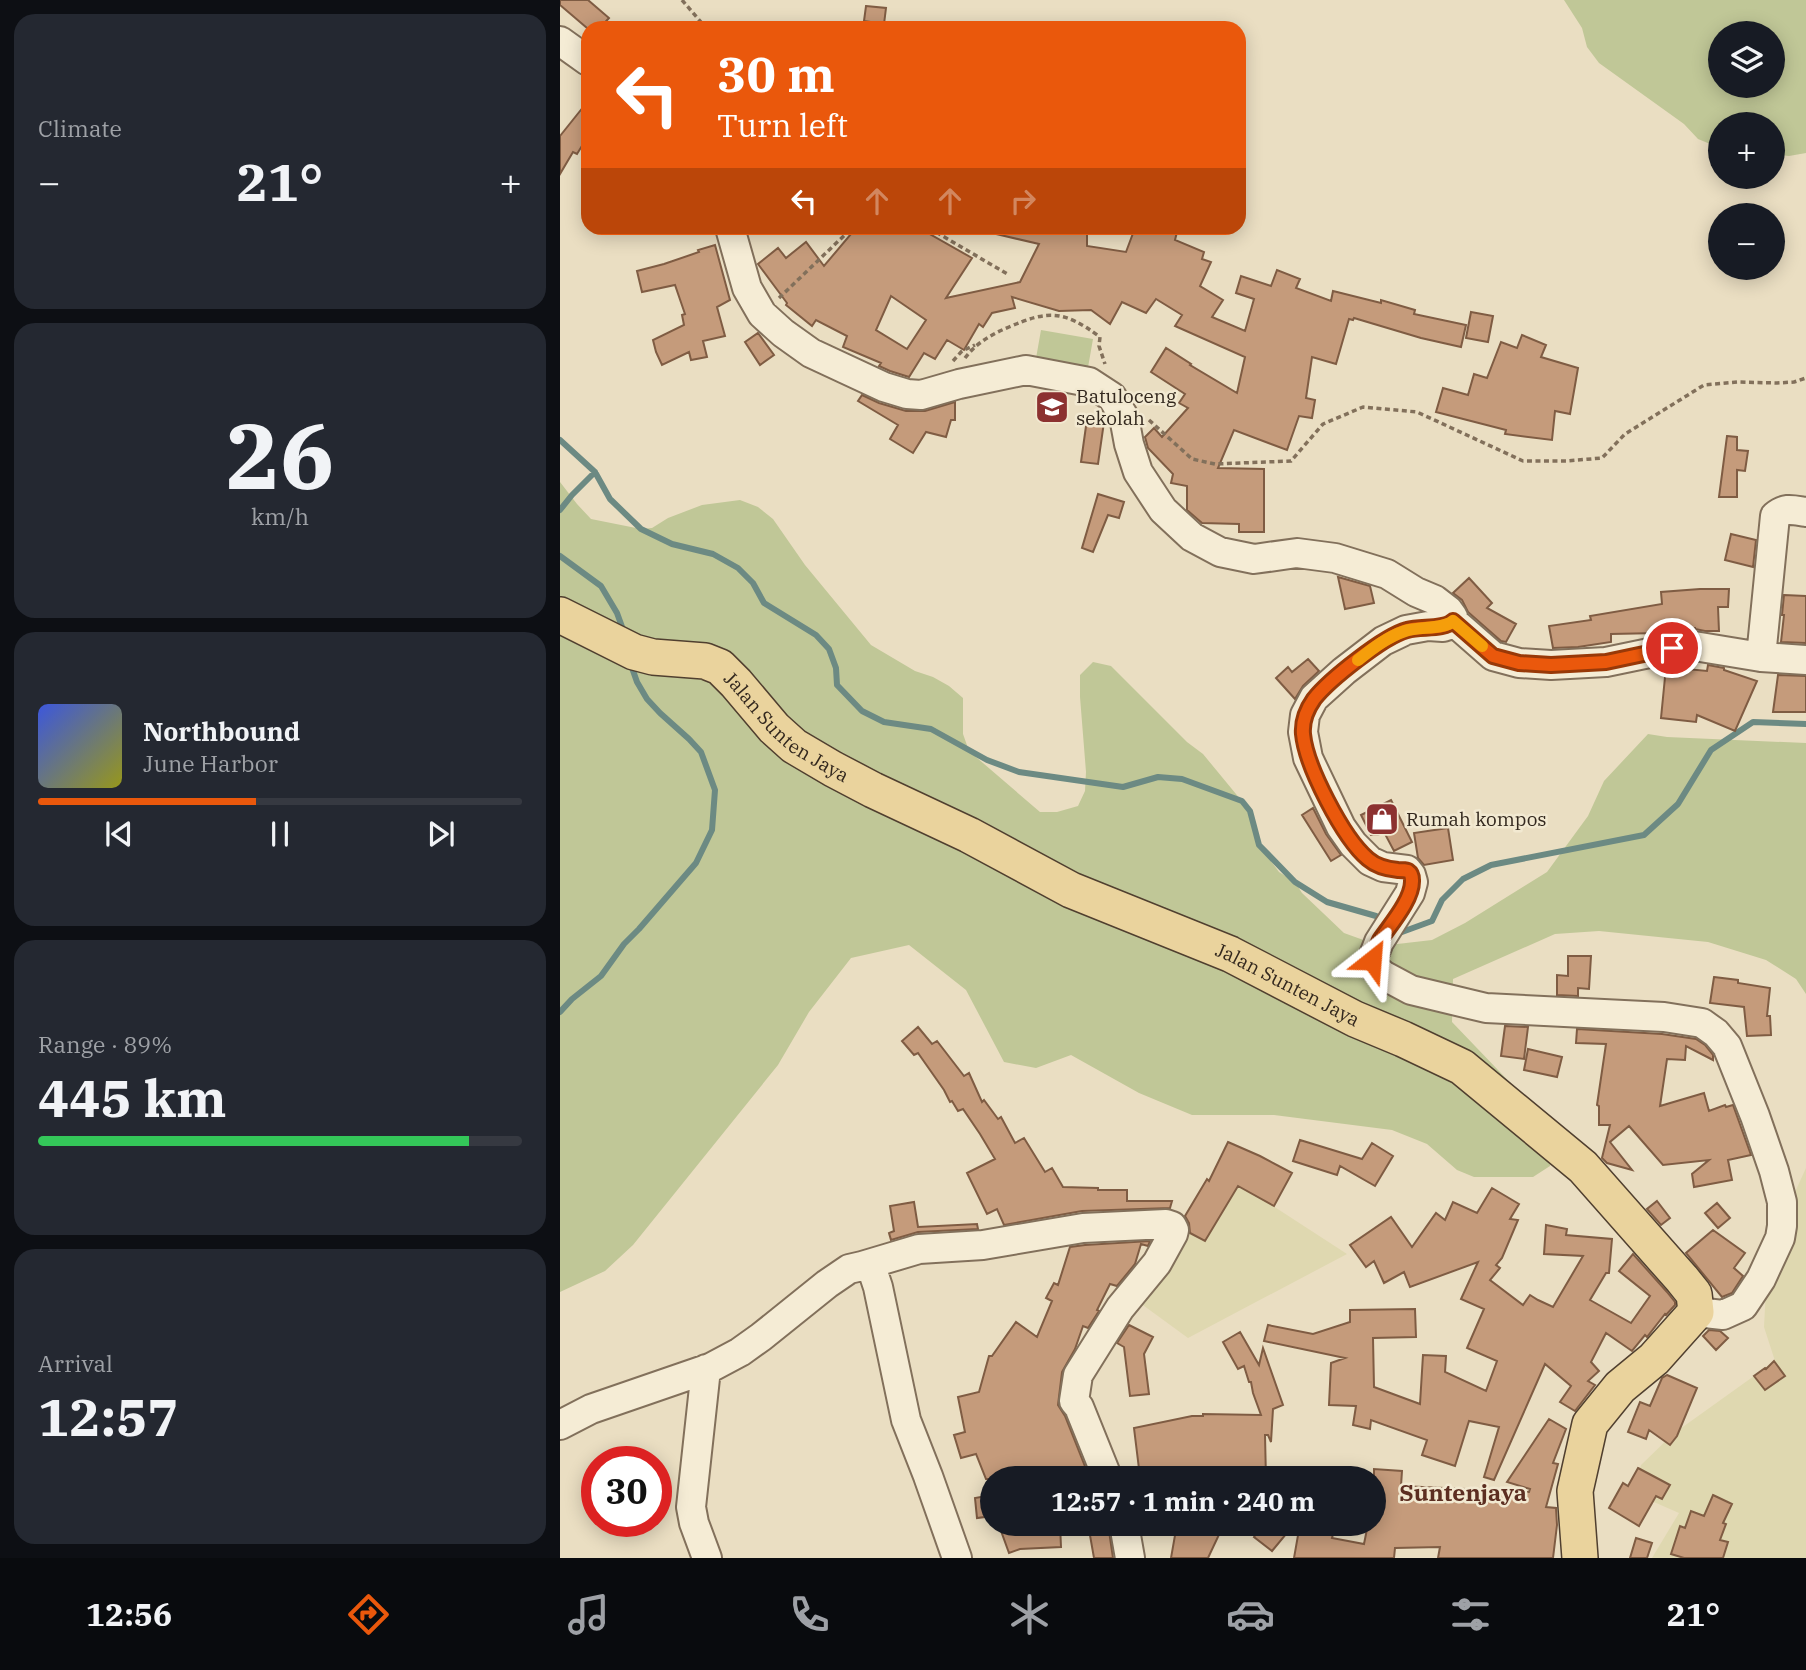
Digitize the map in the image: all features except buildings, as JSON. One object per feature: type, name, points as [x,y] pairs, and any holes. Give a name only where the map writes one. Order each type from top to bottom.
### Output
[{"type":"main road","name":"Jalan Sunten Jaya","points":[[560,615],[653,657],[705,662],[720,667],[774,728],[794,746],[833,769],[969,835],[1071,890],[1230,954],[1355,1019],[1462,1068],[1583,1167],[1694,1294],[1696,1312]]},
{"type":"main road","points":[[1580,1558],[1575,1491],[1590,1424],[1620,1387],[1654,1359],[1696,1312]]},
{"type":"street","points":[[560,41],[581,56]]},
{"type":"street","points":[[732,235],[747,288],[762,314],[811,354],[887,388],[921,395],[1026,370],[1089,382],[1112,397],[1124,417],[1138,472],[1163,510],[1192,537],[1220,552],[1254,559],[1297,553],[1335,558],[1387,574],[1442,605],[1453,617],[1453,621],[1493,656],[1519,663],[1551,665],[1606,662],[1688,645],[1760,657],[1806,660]]},
{"type":"street","points":[[1760,657],[1774,516],[1781,510],[1806,512]]},
{"type":"street","points":[[1453,621],[1443,627],[1427,626],[1406,630],[1383,641],[1314,698],[1305,715],[1303,732],[1308,758],[1341,827],[1370,861],[1383,867],[1407,870],[1411,874],[1413,882],[1410,893],[1379,942],[1372,960],[1375,968],[1411,990],[1486,1008],[1664,1017],[1702,1023],[1716,1033],[1727,1046],[1774,1171],[1782,1202],[1782,1226],[1780,1238],[1761,1279],[1743,1307],[1723,1315],[1696,1312]]},
{"type":"street","points":[[560,1425],[591,1409],[706,1369],[740,1352],[849,1269],[911,1250],[983,1245],[1083,1228],[1166,1224],[1174,1230],[1157,1263],[1120,1308],[1076,1384],[1074,1401],[1079,1407],[1103,1466]]},
{"type":"street","points":[[862,1266],[871,1266],[875,1273],[906,1420],[957,1558]]},
{"type":"street","points":[[706,1369],[691,1507],[707,1558]]},
{"type":"street","points":[[1126,1536],[1130,1558]]},
{"type":"path","points":[[682,0],[700,21]]},
{"type":"path","points":[[762,314],[845,235]]},
{"type":"path","points":[[941,235],[1009,275]]},
{"type":"path","points":[[959,384],[961,363],[976,344],[1026,319],[1052,314],[1079,323],[1100,337],[1102,356],[1111,380],[1112,397]]},
{"type":"path","points":[[1147,419],[1192,459],[1215,464],[1291,461],[1323,424],[1363,407],[1417,412],[1524,461],[1566,461],[1602,457],[1625,434],[1704,385],[1777,383],[1806,378]]},
{"type":"shaded area","points":[[1806,1168],[1806,1558],[1652,1558],[1679,1513],[1631,1492],[1641,1465],[1673,1434],[1775,1361],[1764,1327],[1768,1251]]},
{"type":"shaded area","points":[[1224,1174],[1347,1254],[1188,1338],[1125,1292]]},
{"type":"green space","points":[[1564,0],[1806,0],[1806,153],[1785,156],[1785,112],[1708,112],[1708,143],[1698,139],[1684,124],[1599,63],[1587,47],[1582,28]]},
{"type":"green space","points":[[1041,330],[1093,339],[1087,373],[1035,364]]},
{"type":"green space","points":[[560,482],[591,519],[641,529],[652,528],[668,518],[702,505],[740,500],[758,507],[773,519],[805,565],[871,645],[915,671],[949,686],[963,698],[963,734],[969,751],[1040,812],[1057,812],[1078,806],[1085,791],[1086,772],[1080,675],[1093,662],[1111,666],[1187,742],[1203,754],[1250,811],[1259,845],[1279,872],[1295,882],[1302,893],[1344,933],[1380,946],[1432,940],[1465,923],[1547,872],[1588,816],[1604,781],[1648,734],[1806,743],[1806,994],[1796,979],[1766,960],[1708,942],[1599,931],[1555,934],[1453,979],[1452,1022],[1540,1114],[1553,1149],[1550,1166],[1533,1177],[1474,1177],[1457,1170],[1427,1144],[1392,1130],[1274,1115],[1192,1115],[1139,1093],[1071,1055],[1036,1068],[1004,1062],[966,990],[909,945],[851,958],[809,1012],[778,1065],[633,1245],[605,1271],[560,1292]]},
{"type":"waterway","points":[[560,440],[595,472],[610,499],[641,529],[672,544],[713,554],[738,568],[753,583],[764,603],[816,635],[829,649],[836,668],[837,685],[862,711],[884,722],[931,729],[987,760],[1019,772],[1123,787],[1158,777],[1182,779],[1242,801],[1250,811],[1259,845],[1295,882],[1327,902],[1376,916],[1384,922]]},
{"type":"waterway","points":[[560,510],[595,472]]},
{"type":"waterway","points":[[560,556],[601,586],[617,613],[625,635]]},
{"type":"waterway","points":[[560,1012],[601,976],[624,944],[696,863],[712,830],[715,790],[701,752],[647,699],[630,662]]},
{"type":"waterway","points":[[1397,929],[1402,932],[1432,921],[1442,900],[1463,879],[1491,865],[1644,835],[1678,804],[1711,750],[1753,722],[1806,724]]},
{"type":"slow traffic","points":[[1358,660],[1383,641],[1406,630],[1427,626],[1443,627],[1453,621],[1482,646]]},
{"type":"place","name":"Batuloceng sekolah","points":[[1052,407]]},
{"type":"place","name":"Rumah kompos","points":[[1382,819]]},
{"type":"district","name":"Suntenjaya","points":[[1463,1492]]},
{"type":"route","points":[[1372,960],[1379,942],[1410,893],[1413,882],[1407,870],[1383,867],[1370,861],[1341,827],[1308,758],[1303,732],[1305,715],[1314,698],[1383,641],[1406,630],[1427,626],[1443,627],[1453,621],[1493,656],[1519,663],[1551,665],[1606,662],[1672,648]]}]
